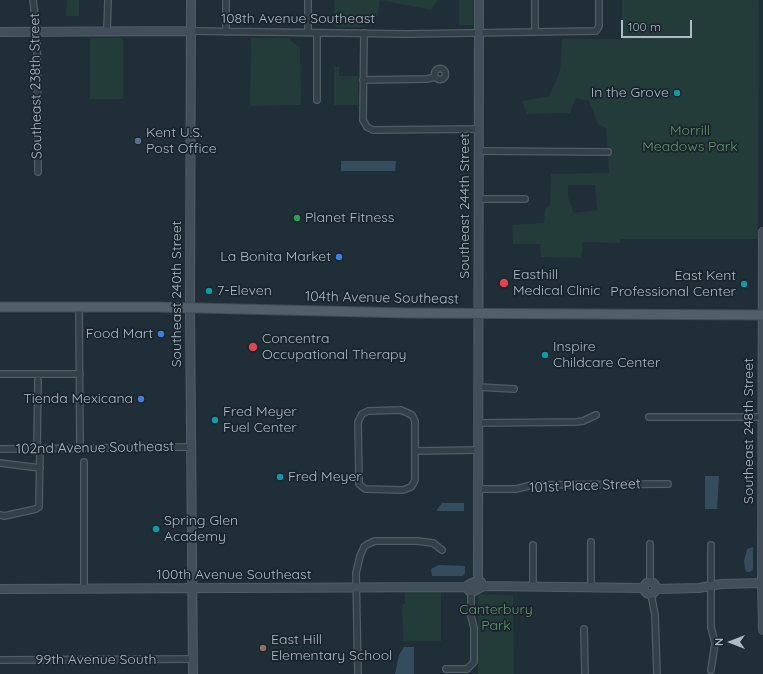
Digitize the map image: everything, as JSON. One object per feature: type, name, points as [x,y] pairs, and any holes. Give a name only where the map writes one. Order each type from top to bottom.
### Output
[{"type":"main road","name":"104th Avenue Southeast","points":[[0,307],[190,308],[403,313],[763,315]]},
{"type":"street","name":"Southeast 238th Street","points":[[33,0],[37,32],[38,172]]},
{"type":"street","points":[[107,32],[108,0]]},
{"type":"street","name":"Southeast 240th Street","points":[[191,0],[190,308],[191,589],[193,674]]},
{"type":"street","points":[[226,0],[226,32]]},
{"type":"street","points":[[308,0],[308,33]]},
{"type":"street","name":"Southeast 244th Street","points":[[479,0],[478,489],[480,583]]},
{"type":"street","points":[[534,32],[535,0]]},
{"type":"street","name":"108th Avenue Southeast","points":[[0,32],[406,34],[596,31],[599,26],[599,0]]},
{"type":"street","points":[[317,100],[318,33]]},
{"type":"street","points":[[364,33],[363,120],[367,127],[373,130],[479,129]]},
{"type":"street","points":[[364,80],[427,79],[435,77]]},
{"type":"street","points":[[479,151],[608,152]]},
{"type":"street","points":[[478,199],[526,200]]},
{"type":"street","name":"Southeast 248th Street","points":[[763,232],[763,630]]},
{"type":"street","points":[[79,307],[82,449],[84,456]]},
{"type":"street","points":[[0,374],[80,374]]},
{"type":"street","points":[[0,515],[4,516],[36,510],[39,507],[40,468],[38,449],[38,380]]},
{"type":"street","points":[[478,387],[514,389]]},
{"type":"street","points":[[368,410],[401,410],[412,415],[415,421],[415,451],[415,480],[411,487],[403,490],[368,490],[359,484],[358,422],[362,414],[368,410]]},
{"type":"street","points":[[478,423],[576,422],[583,421],[596,415]]},
{"type":"street","points":[[650,416],[762,417]]},
{"type":"street","name":"102nd Avenue Southeast","points":[[0,449],[191,447]]},
{"type":"street","points":[[415,451],[478,450]]},
{"type":"street","points":[[84,462],[84,588]]},
{"type":"street","points":[[0,463],[40,468]]},
{"type":"street","name":"101st Place Street","points":[[478,489],[516,489],[532,485],[668,484]]},
{"type":"street","points":[[358,674],[356,574],[360,556],[366,546],[375,541],[427,542],[435,544],[442,550]]},
{"type":"street","points":[[591,542],[591,587]]},
{"type":"street","points":[[647,585],[650,544]]},
{"type":"street","points":[[533,545],[533,587]]},
{"type":"street","points":[[711,545],[711,627],[715,643],[711,670]]},
{"type":"street","points":[[446,670],[466,669],[474,662],[474,628],[471,616],[469,589],[481,588],[480,583],[533,587],[655,585],[657,674]]},
{"type":"street","points":[[654,591],[699,588],[711,585],[762,583]]},
{"type":"street","name":"100th Avenue Southeast","points":[[0,589],[469,589]]},
{"type":"street","points":[[584,629],[585,674]]},
{"type":"street","name":"99th Avenue South","points":[[0,660],[192,660]]},
{"type":"green space","points":[[67,0],[79,0],[79,16],[66,16]]},
{"type":"green space","points":[[334,0],[380,0],[378,16],[367,17],[363,27],[335,27]]},
{"type":"green space","points":[[380,0],[438,0],[431,10]]},
{"type":"green space","points":[[459,0],[473,0],[473,25],[459,25]]},
{"type":"green space","name":"Morrill Meadows Park","points":[[622,0],[759,0],[758,239],[620,239],[620,243],[583,242],[581,258],[541,257],[540,244],[513,244],[512,225],[544,223],[545,209],[550,205],[551,174],[609,173],[606,128],[598,124],[589,101],[576,98],[570,113],[527,114],[522,101],[549,96],[560,71],[562,39],[622,39]],"holes":[[[568,185],[595,185],[597,210],[574,213],[568,197]]]},
{"type":"green space","points":[[90,38],[123,38],[123,99],[90,99]]},
{"type":"green space","points":[[251,38],[288,38],[300,48],[301,105],[250,106]]},
{"type":"green space","points":[[334,67],[339,67],[339,76],[358,76],[358,105],[334,105]]},
{"type":"green space","points":[[405,589],[441,590],[441,641],[403,641],[402,604],[405,604]]},
{"type":"green space","name":"Canterbury Park","points":[[478,594],[513,595],[514,674],[478,674]]},
{"type":"water","points":[[341,161],[396,161],[395,171],[341,171]]},
{"type":"water","points":[[705,476],[719,476],[717,509],[705,509]]},
{"type":"water","points":[[442,503],[464,503],[464,511],[436,511]]},
{"type":"water","points":[[753,547],[753,570],[747,572],[744,561],[747,549]]},
{"type":"water","points":[[439,565],[465,566],[465,573],[463,576],[432,576],[431,569]]},
{"type":"water","points":[[404,647],[414,647],[414,674],[395,674],[399,655]]},
{"type":"place","name":"In the Grove","points":[[677,93]]},
{"type":"place","name":"Kent U.S. Post Office","points":[[138,141]]},
{"type":"place","name":"Planet Fitness","points":[[297,218]]},
{"type":"place","name":"La Bonita Market","points":[[339,257]]},
{"type":"place","name":"Easthill Medical Clinic","points":[[504,283]]},
{"type":"place","name":"East Kent Professional Center","points":[[744,284]]},
{"type":"place","name":"7-Eleven","points":[[209,291]]},
{"type":"place","name":"Food Mart","points":[[161,334]]},
{"type":"place","name":"Concentra Occupational Therapy","points":[[253,347]]},
{"type":"place","name":"Inspire Childcare Center","points":[[545,355]]},
{"type":"place","name":"Tienda Mexicana","points":[[141,399]]},
{"type":"place","name":"Fred Meyer Fuel Center","points":[[215,420]]},
{"type":"place","name":"Fred Meyer","points":[[280,477]]},
{"type":"place","name":"Spring Glen Academy","points":[[156,529]]},
{"type":"place","name":"East Hill Elementary School","points":[[263,648]]}]
